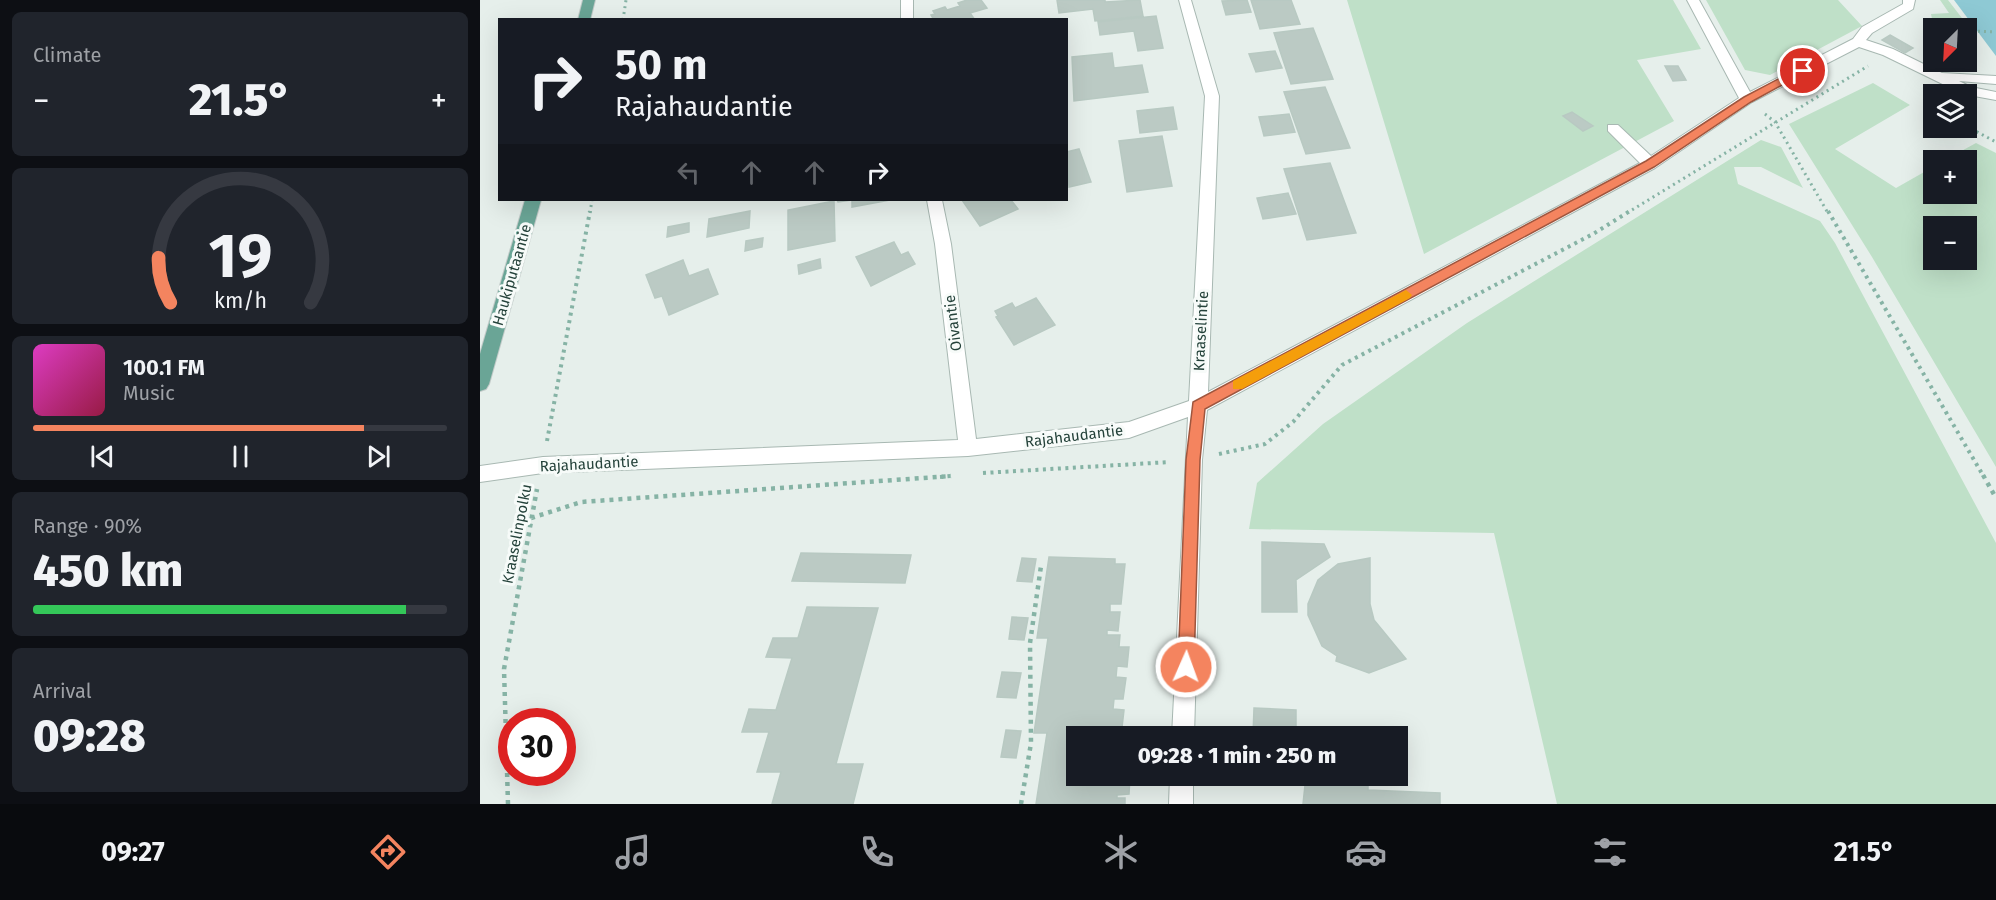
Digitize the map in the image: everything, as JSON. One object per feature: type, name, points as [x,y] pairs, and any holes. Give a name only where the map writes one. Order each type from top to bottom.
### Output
[{"type":"main road","points":[[584,18],[589,0]]},
{"type":"main road","name":"Haukiputaantie","points":[[480,384],[533,201]]},
{"type":"street","points":[[907,0],[907,18]]},
{"type":"street","name":"Kraaselintie","points":[[1183,726],[1193,460],[1198,406],[1212,96],[1185,0]]},
{"type":"street","points":[[1693,0],[1748,99]]},
{"type":"street","name":"Rajahaudantie","points":[[480,474],[543,465],[968,448],[1129,430],[1198,406],[1650,164],[1748,99],[1858,42],[1867,30],[1909,6],[1909,0]]},
{"type":"street","points":[[1858,42],[1940,75],[1968,91],[1996,96]]},
{"type":"street","points":[[1940,75],[1996,80]]},
{"type":"street","points":[[1613,128],[1650,164]]},
{"type":"street","name":"Oivantie","points":[[934,201],[943,244],[968,448]]},
{"type":"street","points":[[1181,804],[1182,786]]},
{"type":"path","points":[[623,18],[626,0]]},
{"type":"path","points":[[1977,31],[1996,32]]},
{"type":"path","points":[[1775,122],[1996,498]]},
{"type":"path","points":[[1977,132],[1996,142]]},
{"type":"path","name":"Kraaselinpolku","points":[[508,804],[504,669],[592,201]]},
{"type":"path","points":[[1021,804],[1031,743],[1030,643],[1041,566]]},
{"type":"green space","points":[[1347,0],[1673,0],[1701,49],[1637,60],[1674,121],[1424,254]]},
{"type":"green space","points":[[1706,0],[1838,0],[1862,26],[1770,75],[1745,70]]},
{"type":"green space","points":[[1940,0],[1948,0],[1962,18],[1932,18],[1931,14],[1949,13]]},
{"type":"green space","points":[[1873,83],[1910,105],[1835,149],[1896,188],[1923,173],[1923,204],[1977,204],[1977,150],[1963,150],[1976,143],[1996,153],[1996,467],[1872,257],[1789,124]]},
{"type":"green space","points":[[1761,140],[1781,147],[1803,188],[1761,167],[1734,167],[1738,184],[1820,221],[1835,243],[1996,543],[1996,804],[1557,804],[1494,533],[1249,529],[1257,483],[1323,424],[1467,323]]},
{"type":"water","points":[[1954,0],[1996,0],[1996,56],[1977,31],[1977,18],[1968,18]]},
{"type":"building","points":[[967,0],[981,0],[987,8],[970,13],[974,18],[933,18],[931,15],[935,14],[933,11],[945,7],[947,10],[960,6],[958,3]]},
{"type":"building","points":[[1057,0],[1105,0],[1105,2],[1140,0],[1143,16],[1095,21],[1093,9],[1059,13]]},
{"type":"building","points":[[1247,0],[1251,12],[1226,15],[1222,1]]},
{"type":"building","points":[[1251,0],[1291,0],[1300,24],[1260,29]]},
{"type":"building","points":[[1156,16],[1163,48],[1138,51],[1134,31],[1100,35],[1098,22]]},
{"type":"building","points":[[1313,28],[1333,79],[1291,84],[1274,33]]},
{"type":"building","points":[[1890,35],[1913,48],[1905,53],[1882,40]]},
{"type":"building","points":[[1275,51],[1282,68],[1256,72],[1249,54]]},
{"type":"building","points":[[1112,53],[1114,68],[1142,65],[1148,92],[1074,101],[1072,57]]},
{"type":"building","points":[[1665,66],[1678,66],[1686,80],[1673,81]]},
{"type":"building","points":[[1325,87],[1350,148],[1306,154],[1284,92]]},
{"type":"building","points":[[1173,107],[1177,129],[1140,133],[1137,111]]},
{"type":"building","points":[[1572,112],[1593,126],[1583,131],[1563,116]]},
{"type":"building","points":[[1289,114],[1295,132],[1264,136],[1259,117]]},
{"type":"building","points":[[1162,136],[1172,186],[1127,192],[1119,141]]},
{"type":"building","points":[[1079,149],[1091,182],[1069,187],[1068,152]]},
{"type":"building","points":[[1330,163],[1356,233],[1307,240],[1284,169]]},
{"type":"building","points":[[1288,193],[1296,214],[1263,219],[1257,198]]},
{"type":"building","points":[[834,201],[835,241],[788,250],[788,210]]},
{"type":"building","points":[[852,201],[885,201],[852,207]]},
{"type":"building","points":[[963,201],[1012,201],[1018,209],[980,226]]},
{"type":"building","points":[[750,211],[749,228],[707,237],[709,219]]},
{"type":"building","points":[[689,223],[689,232],[667,237],[668,227]]},
{"type":"building","points":[[763,238],[762,247],[745,251],[746,241]]},
{"type":"building","points":[[894,242],[901,255],[908,252],[915,264],[871,286],[856,257]]},
{"type":"building","points":[[820,259],[821,268],[799,274],[798,265]]},
{"type":"building","points":[[683,260],[689,276],[708,269],[718,294],[669,315],[662,296],[655,298],[646,275]]},
{"type":"building","points":[[1036,298],[1055,325],[1014,345],[996,317],[998,316],[995,311],[1012,303],[1015,308]]},
{"type":"building","points":[[1262,542],[1324,544],[1330,557],[1296,580],[1297,612],[1262,612]]},
{"type":"building","points":[[801,553],[911,555],[905,583],[792,581]]},
{"type":"building","points":[[1049,557],[1115,559],[1115,564],[1125,564],[1121,604],[1110,604],[1110,612],[1120,612],[1118,631],[1107,630],[1107,635],[1120,635],[1119,647],[1129,647],[1127,667],[1117,666],[1116,677],[1126,678],[1123,699],[1114,699],[1113,709],[1124,710],[1122,726],[1066,726],[1066,786],[1129,786],[1129,794],[1117,795],[1117,798],[1125,798],[1125,804],[1036,804],[1047,733],[1034,733],[1048,638],[1037,638]]},
{"type":"building","points":[[1022,558],[1036,559],[1032,582],[1017,581]]},
{"type":"building","points":[[1370,558],[1370,604],[1374,620],[1406,659],[1369,673],[1336,661],[1337,656],[1322,646],[1308,615],[1308,604],[1318,580],[1338,564]]},
{"type":"building","points":[[807,607],[878,608],[836,764],[863,764],[853,804],[772,804],[781,772],[757,772],[769,732],[742,732],[749,709],[776,710],[792,658],[766,657],[773,638],[798,638]]},
{"type":"building","points":[[1012,617],[1028,618],[1024,640],[1009,639]]},
{"type":"building","points":[[1002,672],[1021,673],[1016,698],[997,697]]},
{"type":"building","points":[[1254,708],[1296,710],[1296,726],[1253,726]]},
{"type":"building","points":[[1006,730],[1021,731],[1016,758],[1001,757]]},
{"type":"building","points":[[1305,786],[1368,786],[1368,790],[1440,793],[1440,804],[1303,804]]},
{"type":"slow traffic","points":[[1238,385],[1406,295]]},
{"type":"route","points":[[1186,667],[1193,460],[1198,406],[1650,164],[1748,99],[1803,71]]}]
